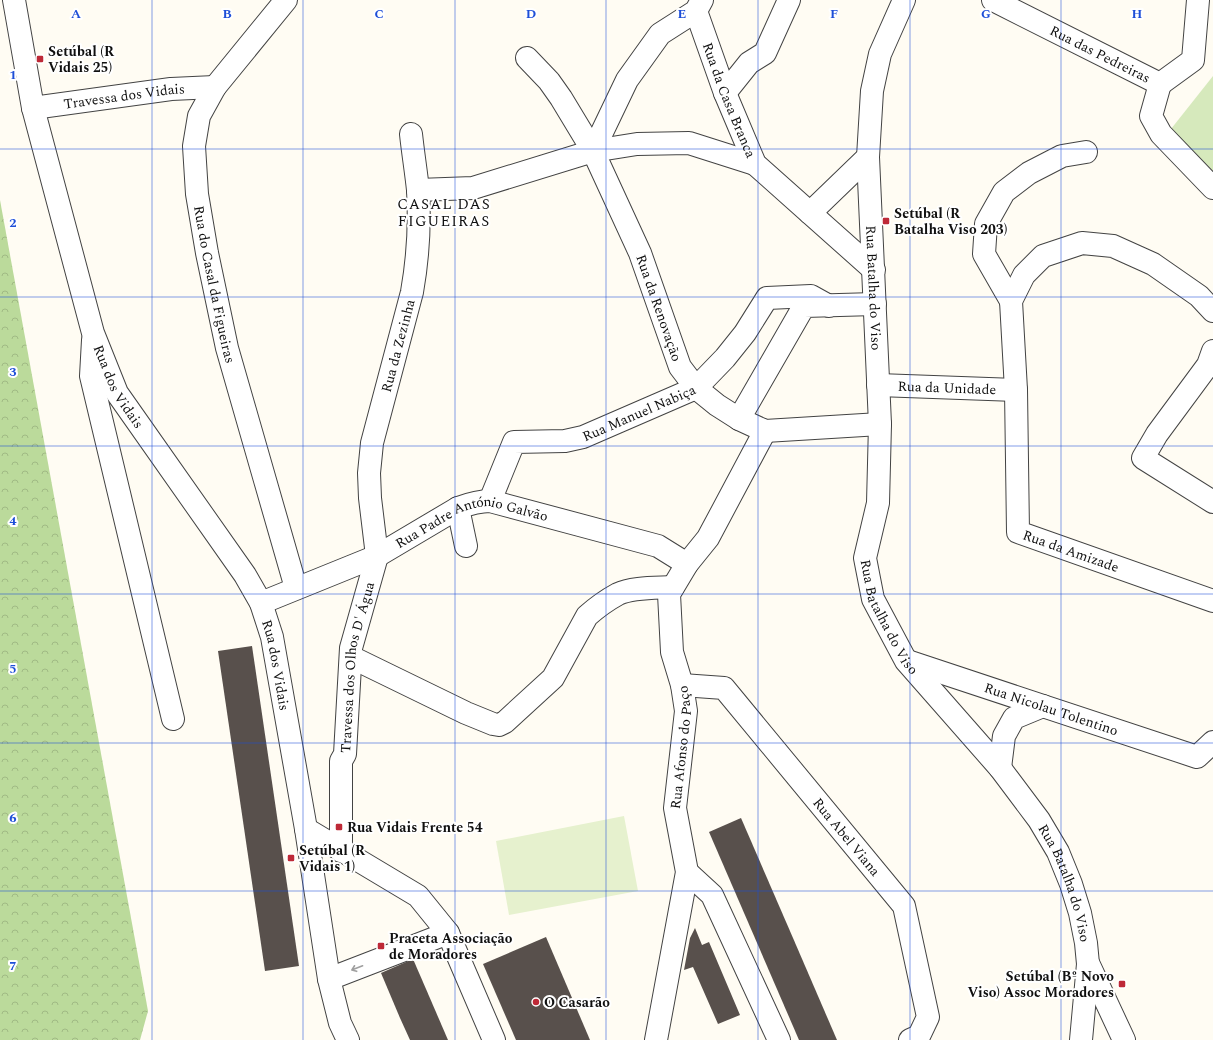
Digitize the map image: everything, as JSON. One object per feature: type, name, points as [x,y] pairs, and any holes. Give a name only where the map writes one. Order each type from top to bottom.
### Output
[{"type":"street","name":"Rua dos Vidais","points":[[16,0],[33,108],[93,333],[117,393],[244,575],[261,603],[272,636],[306,829],[329,979],[340,1023],[348,1040]]},
{"type":"street","name":"Rua do Casal da Figueiras","points":[[286,0],[215,87],[199,116],[194,146],[197,194],[207,253],[227,348],[296,588]]},
{"type":"street","points":[[725,92],[749,63],[765,53],[789,0]]},
{"type":"street","name":"Rua Batalha do Viso","points":[[904,0],[880,54],[872,91],[868,157],[880,424],[878,503],[865,558],[873,599],[906,661],[1000,768],[1039,820],[1058,852],[1071,884],[1080,913],[1086,943],[1088,964],[1081,1040]]},
{"type":"street","name":"Rua das Pedreiras","points":[[993,0],[1160,84],[1193,60],[1198,0]]},
{"type":"street","points":[[594,151],[627,80],[660,34],[699,5]]},
{"type":"street","name":"Rua da Casa Branca","points":[[699,5],[725,92],[755,164],[874,270]]},
{"type":"street","name":"Rua da Renovação","points":[[527,58],[550,81],[558,92],[594,151],[640,253],[680,367],[696,388],[717,405],[740,419],[765,431],[880,424]]},
{"type":"street","points":[[1160,84],[1151,116],[1161,134],[1213,188]]},
{"type":"street","name":"Travessa dos Vidais","points":[[33,108],[170,89],[215,87]]},
{"type":"street","name":"Rua da Zezinha","points":[[377,556],[368,473],[372,443],[412,292],[418,245],[418,190],[411,134]]},
{"type":"street","points":[[418,190],[473,188],[594,151],[637,144],[689,143],[755,164]]},
{"type":"street","points":[[1012,301],[984,254],[986,224],[1004,192],[1029,173],[1062,156],[1086,152]]},
{"type":"street","points":[[810,213],[868,157]]},
{"type":"street","points":[[1016,390],[1012,301],[1024,275],[1043,256],[1082,243],[1112,246],[1154,264],[1199,296],[1213,311]]},
{"type":"street","name":"Rua Manuel Nabiça","points":[[490,501],[514,442],[565,441],[583,437],[696,388],[725,358],[745,333],[767,298],[811,296],[829,306]]},
{"type":"street","points":[[740,419],[773,358],[804,306],[875,304]]},
{"type":"street","name":"Rua dos Vidais","points":[[93,333],[91,376],[173,719]]},
{"type":"street","points":[[1213,351],[1208,366],[1157,434],[1143,458],[1213,502]]},
{"type":"street","name":"Rua da Unidade","points":[[878,384],[1016,390]]},
{"type":"street","name":"Rua da Amizade","points":[[1016,390],[1018,532],[1213,601]]},
{"type":"street","name":"Rua Afonso do Paço","points":[[656,1040],[687,872],[675,808],[686,711],[682,685],[672,652],[669,594],[687,564],[708,538],[765,431]]},
{"type":"street","name":"Rua Padre António Galvão","points":[[261,603],[377,556],[458,508],[480,501],[490,501],[658,546],[687,564]]},
{"type":"street","points":[[458,508],[466,546]]},
{"type":"street","name":"Travessa dos Olhos D' Água","points":[[342,851],[340,761],[345,754],[351,648],[377,556]]},
{"type":"street","points":[[351,657],[466,713],[493,724],[499,724],[505,722],[553,678],[587,616],[594,610],[618,594],[628,591],[673,587]]},
{"type":"street","name":"Rua Nicolau Tolentino","points":[[906,661],[1205,761],[1213,742]]},
{"type":"street","name":"Rua Abel Viana","points":[[682,685],[724,688],[904,906],[928,1017],[919,1036],[910,1040]]},
{"type":"street","points":[[1000,768],[1004,736],[1014,718],[1043,706]]},
{"type":"street","points":[[306,829],[418,896],[448,933],[494,1040]]},
{"type":"street","points":[[687,872],[712,895],[778,1040]]},
{"type":"street","points":[[329,979],[448,933]]},
{"type":"street","points":[[1088,964],[1124,1040]]},
{"type":"green space","points":[[1213,76],[1213,171],[1171,129]]},
{"type":"green space","points":[[0,200],[148,1011],[140,1040],[0,1040]]},
{"type":"green space","points":[[624,816],[638,891],[509,915],[496,841]]},
{"type":"building","points":[[252,646],[299,966],[265,971],[218,651]]},
{"type":"building","points":[[741,818],[837,1040],[799,1040],[709,832]]},
{"type":"building","points":[[695,928],[702,945],[709,942],[740,1015],[718,1024],[693,967],[684,970],[690,938]]},
{"type":"building","name":"O Casarão","points":[[546,937],[590,1040],[516,1040],[483,964]]},
{"type":"building","points":[[413,959],[448,1040],[410,1040],[400,1018],[381,973]]},
{"type":"place","name":"Setúbal (R Vidais 25)","points":[[40,59]]},
{"type":"place","name":"Setúbal (R Batalha Viso 203)","points":[[886,221]]},
{"type":"place","name":"Rua Vidais Frente 54","points":[[339,827]]},
{"type":"place","name":"Setúbal (R Vidais 1)","points":[[291,858]]},
{"type":"place","name":"Praceta Associação de Moradores","points":[[381,946]]},
{"type":"place","name":"Setúbal (Bº Novo Viso) Assoc Moradores","points":[[1122,984]]},
{"type":"place","name":"O Casarão","points":[[536,1002]]},
{"type":"district","name":"CASAL DAS FIGUEIRAS","points":[[444,212]]}]
